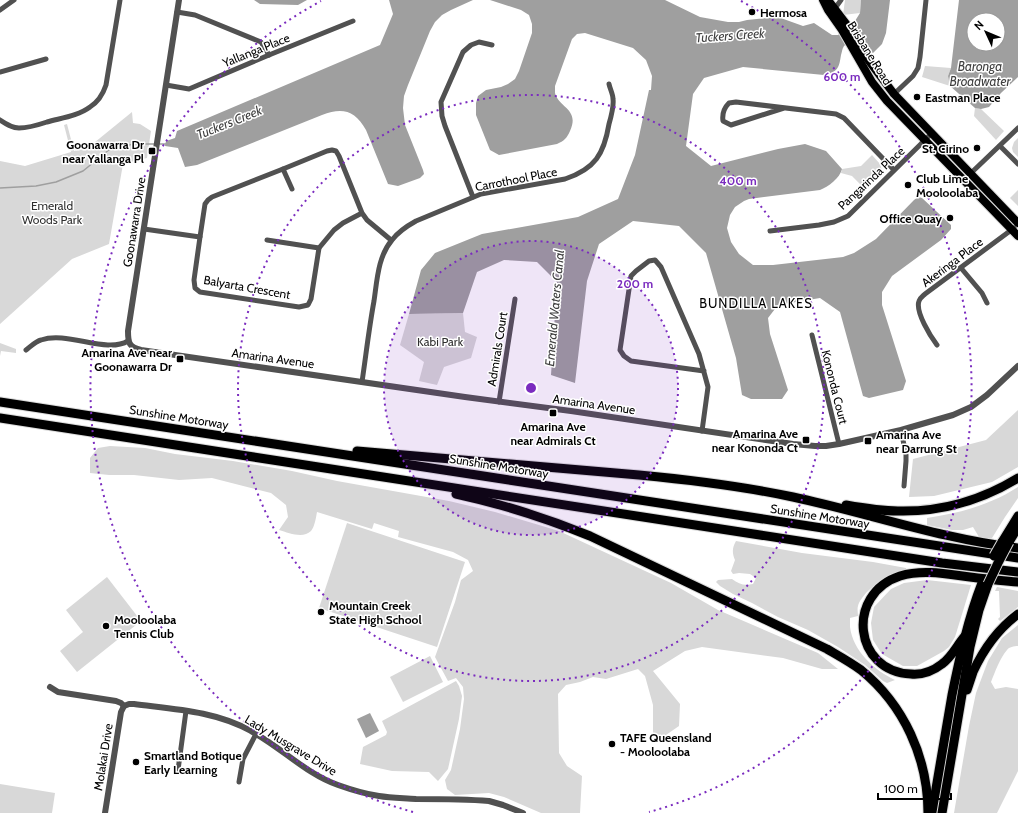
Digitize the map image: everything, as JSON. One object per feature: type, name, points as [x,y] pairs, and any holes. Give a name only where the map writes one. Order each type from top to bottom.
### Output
[{"type":"highway","name":"Sunshine Motorway","points":[[0,402],[1018,558]]},
{"type":"highway","points":[[0,418],[942,563],[1018,572]]},
{"type":"highway","points":[[336,453],[344,450],[676,479],[793,497],[944,535],[1018,548]]},
{"type":"highway","points":[[826,505],[836,504],[898,511],[932,509],[961,503],[979,497],[997,490],[1018,478]]},
{"type":"highway","points":[[431,485],[439,490],[506,506],[531,514],[590,536],[827,649],[852,664],[868,676],[886,694],[910,731],[923,770],[928,813]]},
{"type":"highway","points":[[932,813],[964,636],[974,605],[1018,516]]},
{"type":"highway","points":[[1005,542],[1018,528]]},
{"type":"highway","points":[[964,636],[953,654],[929,672],[915,675],[899,673],[879,662],[870,651],[863,633],[862,625],[864,612],[870,599],[879,588],[892,579],[920,572],[937,572],[1018,582]]},
{"type":"highway","points":[[942,813],[970,646],[985,584]]},
{"type":"highway","points":[[961,699],[967,689],[978,662],[987,647],[1003,627],[1018,614]]},
{"type":"main road","name":"Brisbane Road","points":[[824,0],[828,10],[834,13]]},
{"type":"main road","name":"Brisbane Road","points":[[828,0],[834,13],[854,44],[872,82],[887,100],[970,174],[1017,228]]},
{"type":"main road","name":"Brisbane Road","points":[[854,44],[866,57],[928,137],[1017,228]]},
{"type":"main road","points":[[887,100],[894,94]]},
{"type":"street","points":[[0,10],[14,0]]},
{"type":"street","points":[[0,120],[14,128],[24,128],[76,114],[86,110],[94,104],[102,95],[106,85],[120,0]]},
{"type":"street","name":"Goonawarra Drive","points":[[128,341],[128,331],[179,0]]},
{"type":"street","points":[[834,13],[841,0]]},
{"type":"street","points":[[894,94],[913,76],[918,68],[926,0]]},
{"type":"street","points":[[178,12],[195,15],[261,42],[269,55]]},
{"type":"street","name":"Yallanga Place","points":[[166,85],[189,89],[353,21]]},
{"type":"street","points":[[473,197],[445,126],[442,116],[441,102],[463,52],[471,45],[479,42],[492,45]]},
{"type":"street","points":[[0,72],[46,59]]},
{"type":"street","name":"Carrothool Place","points":[[362,382],[379,269],[391,240],[407,226],[416,221],[481,194],[565,179],[586,169],[596,160],[607,138],[614,100],[609,84]]},
{"type":"street","points":[[784,108],[730,125],[723,121],[722,114],[726,106],[729,103],[736,102],[836,114],[844,118],[894,170]]},
{"type":"street","points":[[970,174],[1018,128]]},
{"type":"street","name":"Pangarinda Place","points":[[770,230],[819,225],[834,222],[848,216],[928,137]]},
{"type":"street","points":[[1000,146],[1018,164]]},
{"type":"street","name":"Balyarta Crescent","points":[[319,248],[311,299],[308,305],[300,307],[200,292],[195,288],[194,280],[200,237],[205,204],[208,200],[212,197],[327,151],[336,151],[339,156],[362,213],[367,220],[391,240]]},
{"type":"street","points":[[283,169],[292,189]]},
{"type":"street","points":[[267,240],[319,248],[334,230],[343,223],[362,213]]},
{"type":"street","name":"Akeringa Place","points":[[937,345],[923,321],[919,307],[919,300],[925,294],[1017,228]]},
{"type":"street","points":[[144,229],[200,237]]},
{"type":"street","points":[[702,431],[708,387],[704,371],[699,354],[661,267],[655,260],[649,260],[631,276],[620,350],[624,356],[631,361],[704,371]]},
{"type":"street","points":[[961,268],[982,293],[987,302]]},
{"type":"street","name":"Admirals Court","points":[[499,402],[515,299]]},
{"type":"street","name":"Kononda Court","points":[[812,335],[839,444]]},
{"type":"street","points":[[26,350],[40,340],[52,337],[66,338],[95,344],[118,345],[128,341]]},
{"type":"street","name":"Amarina Avenue","points":[[128,341],[133,348],[141,350],[793,444],[821,446],[839,444],[901,430],[961,412],[971,407],[987,395],[1018,366]]},
{"type":"street","points":[[901,430],[906,461],[904,486]]},
{"type":"street","name":"Lady Musgrave Drive","points":[[50,688],[59,693],[116,701],[124,706],[134,704],[186,711],[218,718],[244,727],[320,777],[337,785],[362,793],[392,798],[489,801],[503,804],[523,813]]},
{"type":"street","name":"Molakai Drive","points":[[105,813],[121,712],[124,706]]},
{"type":"street","points":[[178,770],[186,711]]},
{"type":"street","points":[[239,782],[243,759],[256,734]]},
{"type":"green space","points":[[845,0],[861,0],[860,13],[843,15]]},
{"type":"green space","points":[[925,66],[951,68],[948,76],[950,86],[922,77]]},
{"type":"green space","points":[[975,108],[981,109],[1004,131],[996,140],[974,116]]},
{"type":"green space","name":"Emerald Woods Park","points":[[132,112],[133,123],[140,124],[151,131],[147,158],[123,164],[109,244],[72,259],[0,324],[0,161],[25,166],[71,152],[64,125],[67,124],[74,151],[89,147]]},
{"type":"green space","points":[[1018,138],[1018,157],[1013,152],[1012,148],[1014,142]]},
{"type":"green space","points":[[872,155],[880,164],[882,170],[881,174],[865,189],[852,176],[841,173],[842,169],[861,166]]},
{"type":"green space","points":[[1018,190],[1018,206],[1010,198]]},
{"type":"green space","name":"Kabi Park","points":[[463,313],[465,332],[477,337],[471,358],[444,367],[437,385],[419,381],[424,362],[400,345],[409,314]]},
{"type":"green space","points":[[0,343],[16,349],[16,353],[1,351],[0,356]]},
{"type":"green space","points":[[1018,410],[1018,467],[992,482],[934,496],[909,497],[913,459],[986,440]]},
{"type":"green space","points":[[110,446],[145,448],[175,454],[233,461],[292,471],[337,481],[449,501],[495,512],[559,531],[671,583],[718,610],[818,653],[838,669],[822,669],[783,658],[702,647],[685,651],[653,671],[680,704],[679,726],[663,737],[653,733],[653,705],[645,676],[638,669],[606,679],[593,677],[566,685],[558,694],[559,753],[567,766],[582,776],[580,813],[541,813],[504,797],[489,793],[455,795],[447,789],[445,780],[451,770],[460,729],[464,699],[463,687],[456,678],[448,681],[435,657],[455,602],[461,580],[473,571],[468,560],[453,552],[398,537],[399,531],[374,523],[372,529],[317,512],[311,531],[304,535],[291,534],[279,530],[288,517],[286,505],[271,493],[212,478],[179,480],[134,475],[90,473],[90,458],[98,448]]},
{"type":"green space","points":[[1018,487],[1018,498],[992,538],[984,539],[979,537],[973,527],[963,530],[952,530],[927,525],[927,518],[951,514],[986,503],[997,499]]},
{"type":"green space","points":[[347,523],[465,562],[437,647],[319,608]]},
{"type":"green space","points":[[736,541],[802,553],[873,562],[906,568],[907,571],[885,579],[866,593],[859,602],[858,616],[850,618],[852,636],[860,652],[872,665],[895,680],[887,683],[883,681],[865,665],[838,647],[808,630],[778,617],[720,586],[716,582],[718,580],[732,579],[747,585],[753,584],[756,578],[750,574],[733,574],[731,571],[735,560],[733,550]]},
{"type":"green space","name":"Mooloolaba Tennis Club","points":[[107,577],[141,621],[77,672],[60,651],[83,632],[66,610]]},
{"type":"green space","points":[[927,580],[971,585],[955,637],[949,647],[917,666],[903,666],[882,654],[873,640],[871,623],[874,607],[891,589],[904,583]]},
{"type":"green space","points":[[997,587],[1018,591],[1018,607],[1000,621],[998,619],[1000,617],[999,591],[995,591]]},
{"type":"green space","points":[[1018,625],[1018,646],[1009,648],[1004,653],[991,682],[995,689],[1006,687],[1018,689],[1018,771],[997,813],[954,813],[976,693],[988,661],[1002,638]]},
{"type":"green space","points":[[430,656],[443,682],[403,702],[390,677]]},
{"type":"green space","points":[[456,681],[462,696],[459,719],[448,769],[438,781],[429,772],[392,771],[360,764],[363,747],[386,735],[387,732],[382,721]]},
{"type":"green space","points":[[0,784],[55,793],[52,813],[0,813]]},
{"type":"water","points":[[254,0],[307,0],[298,5],[260,4]]},
{"type":"water","points":[[389,0],[473,0],[442,15],[435,22],[404,96],[403,108],[405,125],[424,174],[420,178],[398,186],[388,184],[362,123],[353,114],[342,111],[322,115],[197,165],[185,167],[178,148],[165,146],[166,141],[175,138],[177,131],[380,45],[393,14]]},
{"type":"water","points":[[490,0],[665,0],[700,17],[728,22],[739,22],[778,17],[803,26],[814,23],[832,35],[838,35],[855,21],[860,13],[861,0],[890,0],[886,33],[882,44],[873,53],[855,39],[851,41],[843,47],[837,69],[835,71],[824,75],[743,67],[704,78],[693,94],[686,146],[711,166],[778,149],[805,144],[826,151],[842,169],[839,176],[833,182],[820,190],[749,199],[735,207],[730,215],[727,228],[731,242],[739,254],[753,265],[773,265],[843,257],[854,253],[876,239],[918,197],[922,198],[951,225],[951,229],[941,240],[892,276],[882,292],[882,305],[906,381],[903,390],[869,398],[863,396],[840,312],[820,298],[778,305],[768,318],[770,334],[788,390],[782,399],[751,399],[742,395],[736,358],[706,253],[679,226],[633,221],[599,244],[587,281],[575,383],[551,375],[557,282],[537,262],[504,260],[477,272],[463,313],[409,314],[421,270],[435,253],[482,234],[578,217],[618,199],[635,155],[649,90],[651,90],[652,76],[646,60],[633,48],[585,33],[577,34],[572,39],[555,86],[557,98],[571,113],[572,124],[566,137],[557,144],[499,155],[490,150],[476,115],[476,103],[478,96],[486,90],[501,87],[515,79],[532,33],[532,24],[529,15],[521,10]]},
{"type":"water","name":"Baronga Broadwater","points":[[959,0],[1018,0],[1018,77],[989,107],[981,109],[975,108],[950,86],[948,76],[951,68]]},
{"type":"water","points":[[370,713],[379,731],[366,738],[357,719]]},
{"type":"waterway","name":"Tuckers Creek","points":[[0,188],[36,186],[56,182],[83,171],[110,149],[134,144],[155,144]]},
{"type":"waterway","name":"Tuckers Creek","points":[[159,144],[167,144]]},
{"type":"place","name":"Hermosa","points":[[752,12]]},
{"type":"place","name":"Eastman Place","points":[[917,97]]},
{"type":"place","name":"St. Cirino","points":[[977,148]]},
{"type":"place","name":"Goonawarra Dr near Yallanga Pl","points":[[152,151]]},
{"type":"place","name":"Club Lime Mooloolaba","points":[[908,185]]},
{"type":"place","name":"Office Quay","points":[[950,218]]},
{"type":"place","name":"Amarina Ave near Goonawarra Dr","points":[[180,359]]},
{"type":"place","name":"Amarina Ave near Admirals Ct","points":[[553,413]]},
{"type":"place","name":"Amarina Ave near Kononda Ct","points":[[806,440]]},
{"type":"place","name":"Amarina Ave near Darrung St","points":[[868,441]]},
{"type":"place","name":"Mountain Creek State High School","points":[[321,612]]},
{"type":"place","name":"Mooloolaba Tennis Club","points":[[106,626]]},
{"type":"place","name":"TAFE Queensland - Mooloolaba","points":[[612,744]]},
{"type":"place","name":"Smartland Botique Early Learning","points":[[136,762]]},
{"type":"district","name":"BUNDILLA LAKES","points":[[756,303]]},
{"type":"water label","name":"Emerald Waters Canal","points":[[554,308]]}]
